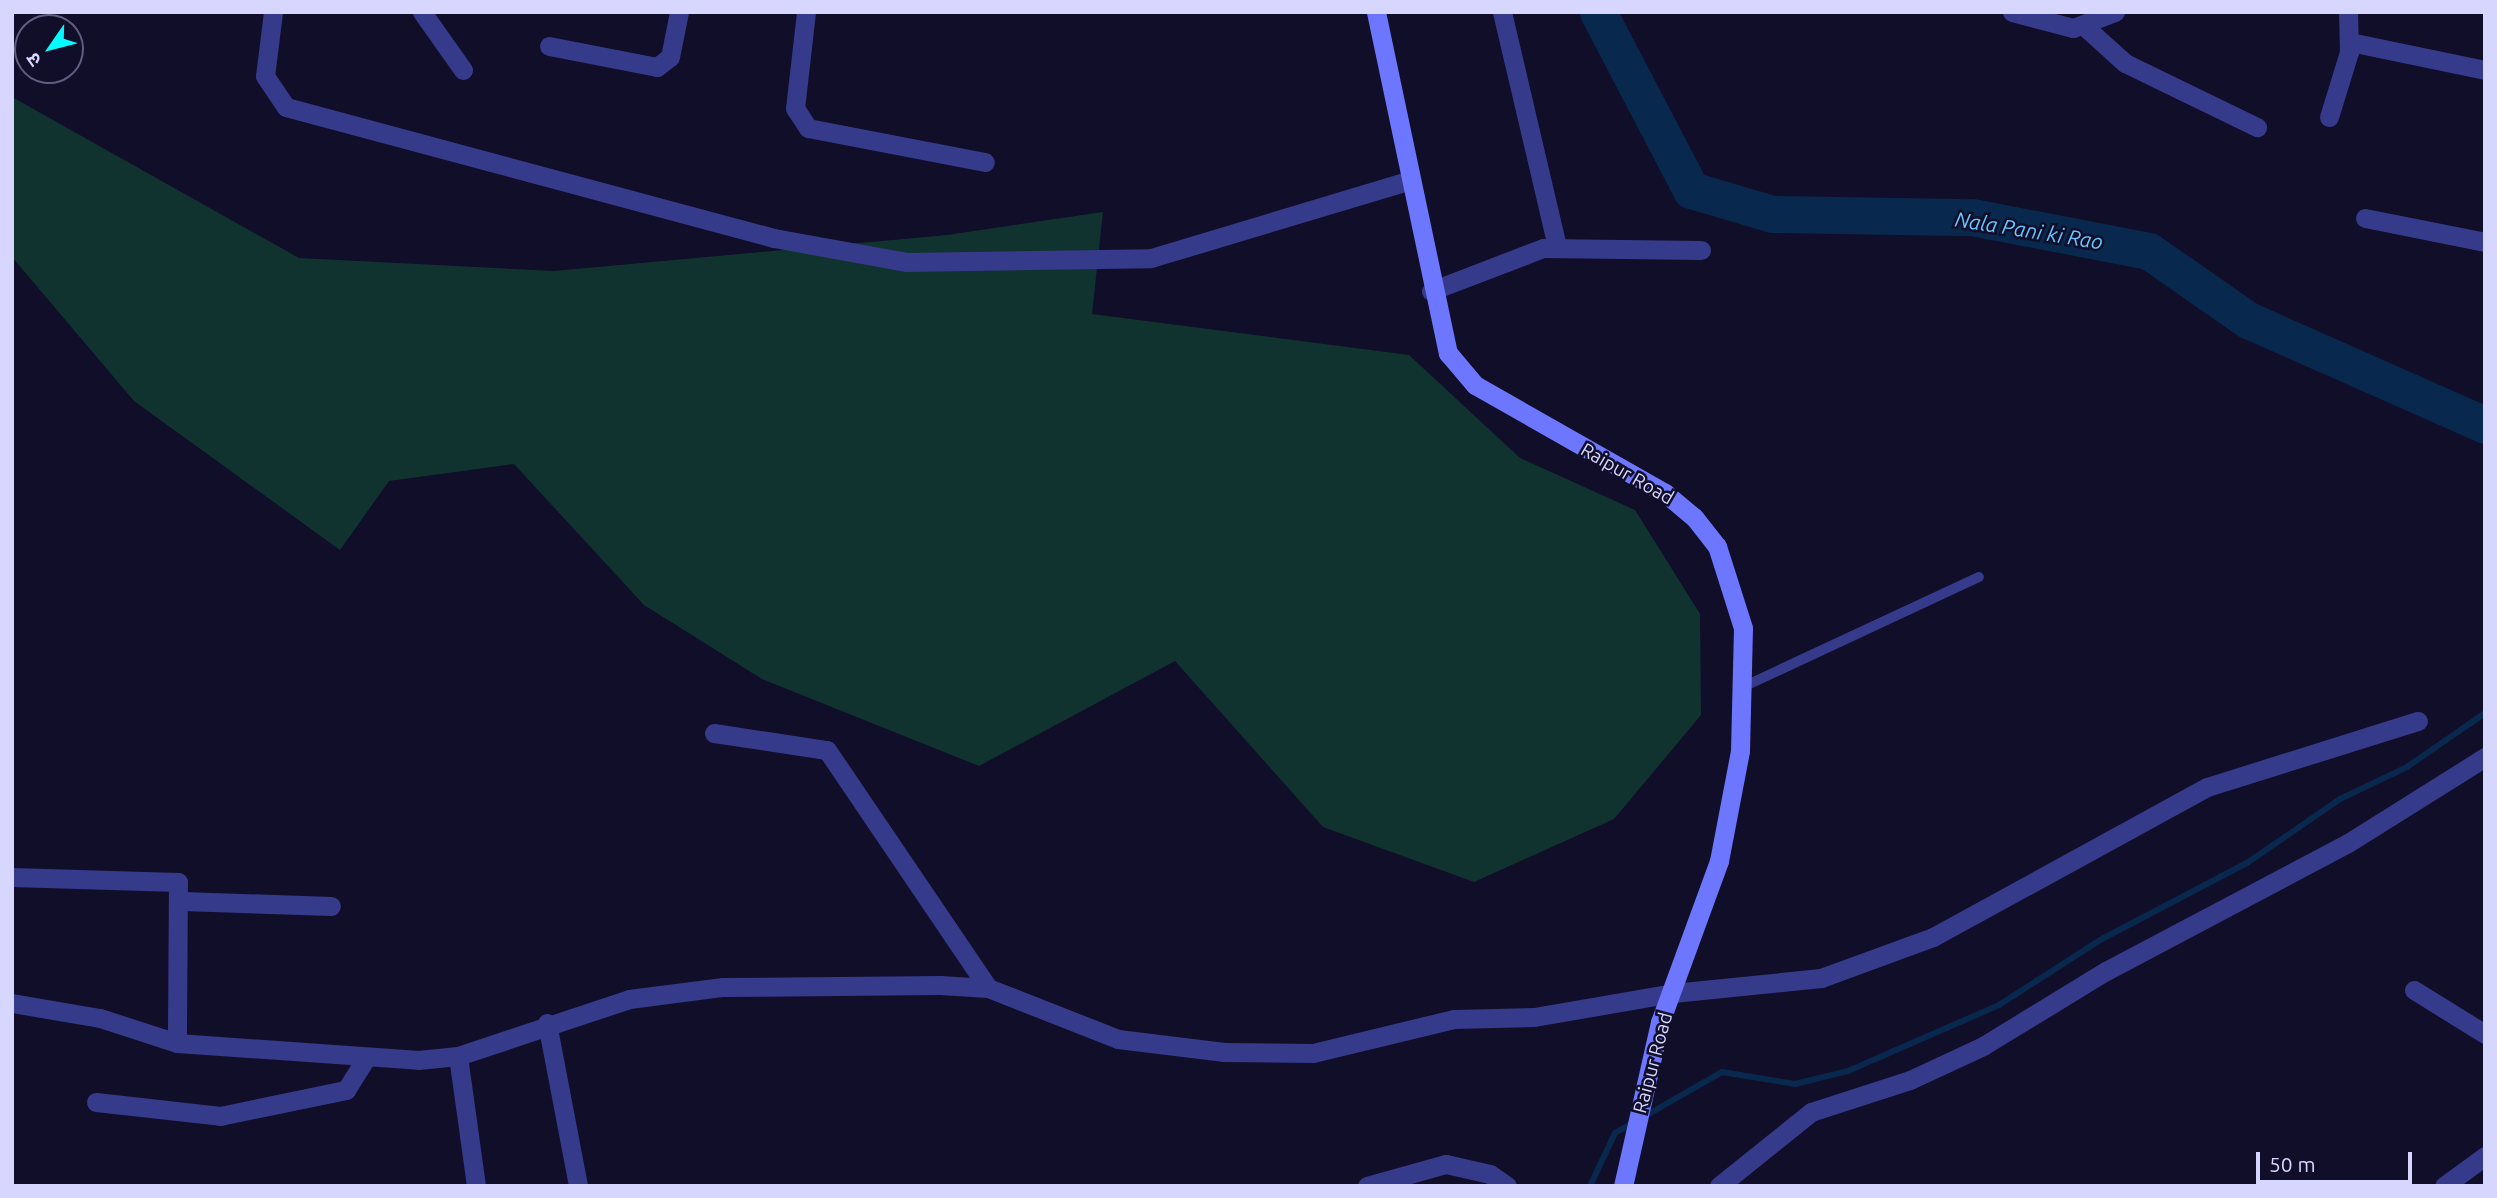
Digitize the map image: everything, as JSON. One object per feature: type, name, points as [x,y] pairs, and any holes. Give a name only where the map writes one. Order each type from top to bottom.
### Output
[{"type":"main road","name":"Raipur Road","points":[[1376,12],[1431,291],[1448,352],[1475,385],[1665,493],[1694,517],[1729,577],[1743,628],[1745,686],[1719,861],[1673,993],[1660,1022],[1623,1184]]},
{"type":"street","points":[[273,12],[265,76],[286,107],[774,238],[906,262],[1151,258],[1411,180]]},
{"type":"street","points":[[422,12],[463,70]]},
{"type":"street","points":[[550,46],[657,67],[670,57],[679,12]]},
{"type":"street","points":[[806,12],[795,108],[808,128],[985,162]]},
{"type":"street","points":[[1502,12],[1557,247]]},
{"type":"street","points":[[2012,12],[2084,26],[2125,63],[2257,127]]},
{"type":"street","points":[[2084,26],[2115,12]]},
{"type":"street","points":[[2329,117],[2350,42],[2348,12]]},
{"type":"street","points":[[2350,42],[2485,70]]},
{"type":"street","points":[[2365,218],[2485,242]]},
{"type":"street","points":[[1431,291],[1557,247],[1701,250]]},
{"type":"street","points":[[12,1003],[100,1018],[177,1043],[365,1060],[458,1056],[547,1023],[629,999],[723,987],[988,988],[1118,1039],[1223,1052],[1312,1053],[1454,1019],[1534,1017],[1673,993],[1821,978],[1879,960],[1993,906],[2207,787],[2418,721]]},
{"type":"street","points":[[714,733],[827,750],[988,988]]},
{"type":"street","points":[[1719,1186],[1811,1112],[1910,1080],[1983,1046],[2106,971],[2348,843],[2485,757]]},
{"type":"street","points":[[12,877],[171,878],[182,901],[177,1043]]},
{"type":"street","points":[[182,901],[331,906]]},
{"type":"street","points":[[2414,990],[2485,1034]]},
{"type":"street","points":[[547,1023],[578,1186]]},
{"type":"street","points":[[458,1056],[476,1186]]},
{"type":"street","points":[[96,1102],[202,1117],[247,1112],[346,1090],[365,1060]]},
{"type":"street","points":[[2444,1186],[2485,1156]]},
{"type":"street","points":[[1367,1186],[1446,1164],[1490,1174],[1507,1186]]},
{"type":"lane","points":[[1745,686],[1979,578]]},
{"type":"green space","points":[[12,97],[299,258],[554,271],[947,235],[1103,212],[1092,314],[1409,355],[1520,458],[1635,510],[1700,614],[1701,715],[1614,819],[1474,882],[1323,827],[1175,661],[979,766],[762,679],[644,605],[514,464],[389,481],[340,550],[134,401],[12,257]]},
{"type":"waterway","name":"Nala Pani ki Rao","points":[[1598,12],[1691,190],[1772,214],[1972,217],[2149,251],[2248,320],[2485,425]]},
{"type":"waterway","points":[[1645,1116],[1722,1072],[1795,1084],[1848,1071],[1999,1005],[2102,939],[2247,863],[2340,799],[2407,767],[2485,713]]},
{"type":"waterway","points":[[1590,1186],[1615,1133],[1632,1123]]}]
